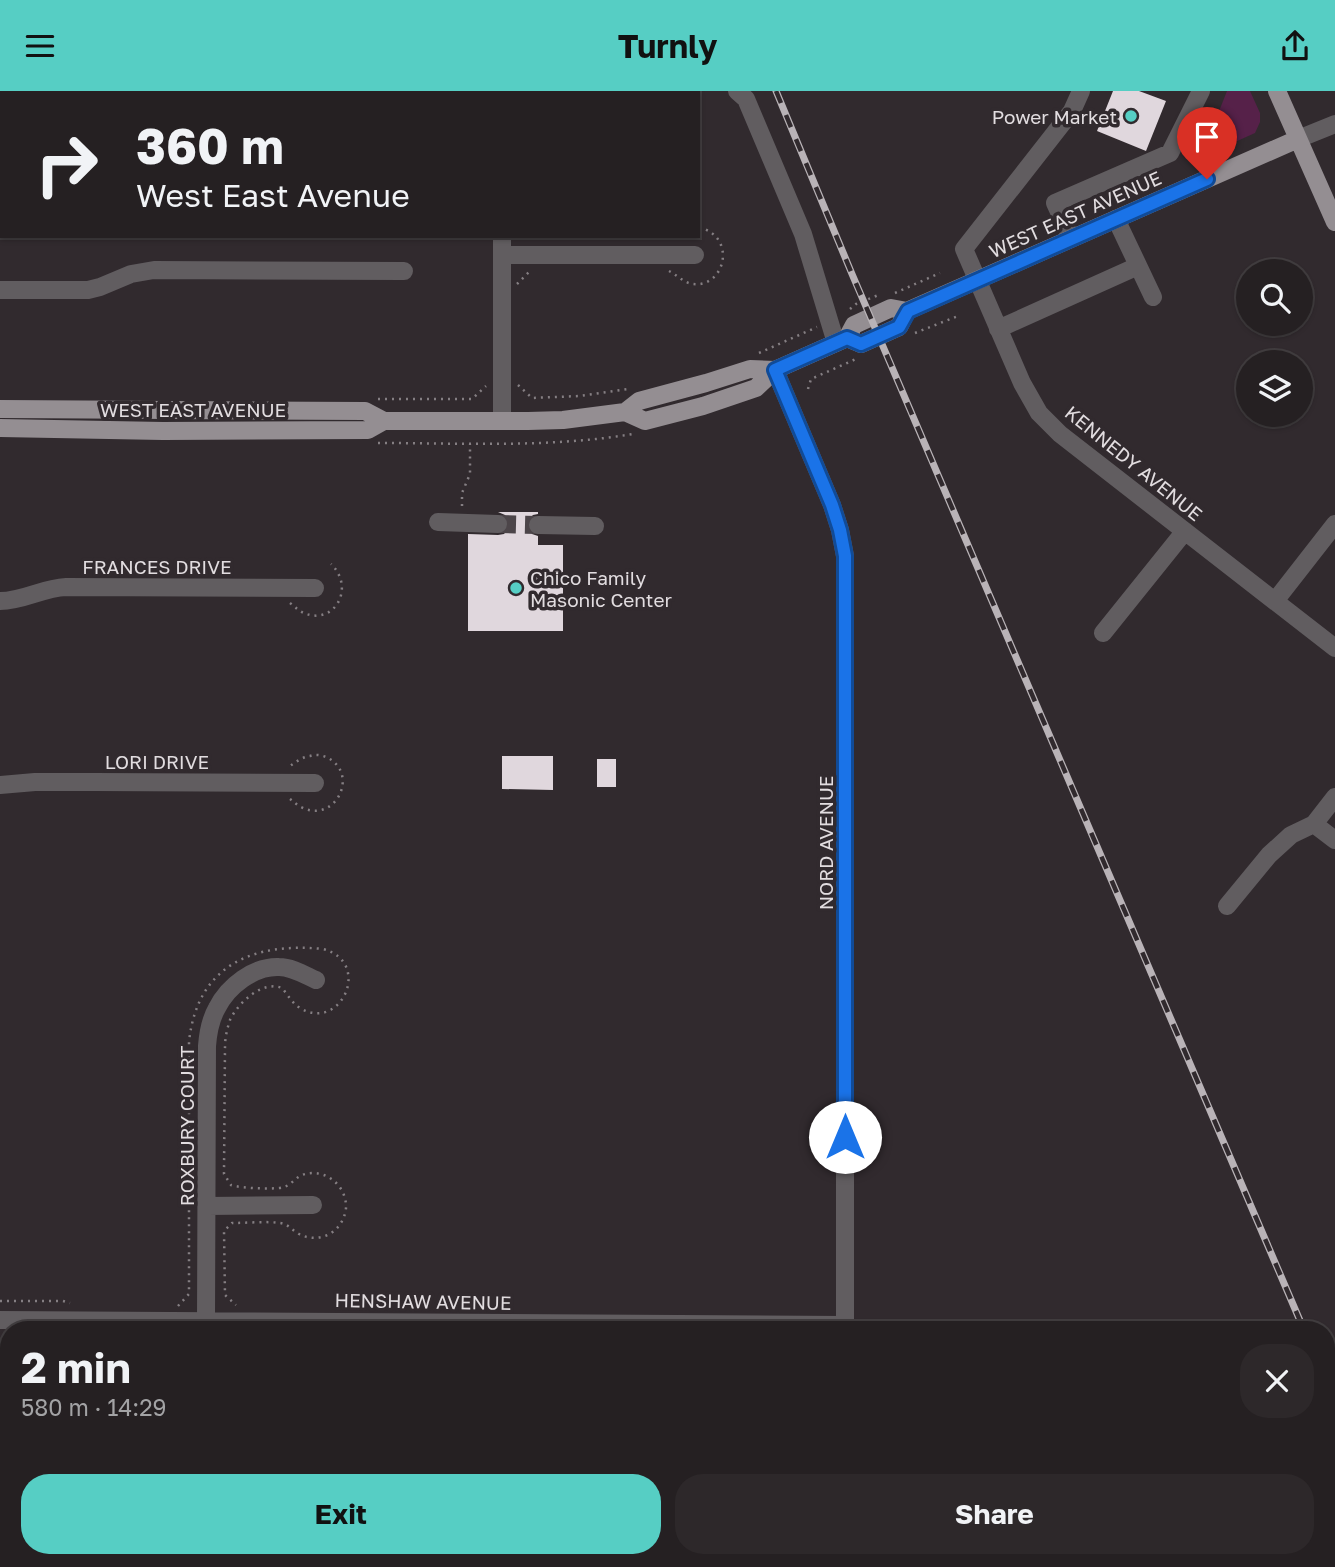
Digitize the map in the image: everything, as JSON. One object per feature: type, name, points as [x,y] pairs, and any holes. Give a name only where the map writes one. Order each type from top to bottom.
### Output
[{"type":"main road","points":[[1277,91],[1335,222]]},
{"type":"main road","name":"WEST EAST AVENUE","points":[[0,409],[365,411],[384,421],[563,420],[625,412],[639,401],[750,369],[775,370],[841,341],[861,344],[899,327],[908,311],[1298,139]]},
{"type":"main road","name":"WEST EAST AVENUE","points":[[0,428],[163,431],[368,430],[384,421]]},
{"type":"street","points":[[737,91],[746,99],[803,234],[830,321],[841,341]]},
{"type":"street","name":"KENNEDY AVENUE","points":[[1082,91],[1072,111],[964,249],[1022,383],[1039,413],[1060,434],[1335,648]]},
{"type":"street","points":[[1071,238],[1055,203],[1170,153],[1202,91]]},
{"type":"street","points":[[1298,139],[1335,124]]},
{"type":"street","points":[[1116,219],[1153,297]]},
{"type":"street","points":[[502,421],[502,245],[695,255]]},
{"type":"street","points":[[998,329],[1138,266]]},
{"type":"street","points":[[0,290],[88,290],[100,288],[131,274],[154,270],[404,271]]},
{"type":"street","name":"NORD AVENUE","points":[[775,370],[832,505],[845,556],[845,1321]]},
{"type":"street","points":[[438,522],[498,524]]},
{"type":"street","points":[[1275,601],[1335,524]]},
{"type":"street","points":[[538,525],[595,526]]},
{"type":"street","points":[[1103,633],[1185,531]]},
{"type":"street","name":"FRANCES DRIVE","points":[[0,601],[24,598],[55,587],[315,588]]},
{"type":"street","name":"LORI DRIVE","points":[[0,785],[59,782],[315,783]]},
{"type":"street","points":[[1227,906],[1269,855],[1291,835],[1314,824],[1335,797]]},
{"type":"street","points":[[1314,824],[1335,840]]},
{"type":"street","name":"ROXBURY COURT","points":[[206,1320],[208,1032],[222,999],[244,979],[268,968],[280,967],[316,980]]},
{"type":"street","points":[[207,1206],[313,1205]]},
{"type":"street","name":"HENSHAW AVENUE","points":[[0,1320],[286,1321]]},
{"type":"path","points":[[663,270],[694,284],[706,282],[716,274],[722,263],[721,244],[713,233],[700,227]]},
{"type":"path","points":[[517,285],[531,270]]},
{"type":"path","points":[[758,353],[843,315],[853,306],[879,294],[888,295],[940,273]]},
{"type":"path","points":[[376,399],[472,399],[487,385],[488,378]]},
{"type":"path","points":[[517,384],[533,398],[579,396],[629,389]]},
{"type":"path","points":[[462,523],[462,493],[470,474],[470,443]]},
{"type":"path","points":[[178,1306],[189,1294],[190,1042],[195,1013],[214,980],[245,957],[282,948],[328,950],[340,958],[349,975],[347,991],[334,1008],[308,1012],[294,1003],[282,988],[270,985],[250,996],[232,1017],[226,1032],[225,1047],[225,1174],[231,1185],[239,1188],[282,1187],[305,1174],[323,1174],[339,1185],[345,1197],[346,1210],[337,1229],[319,1238],[307,1237],[284,1224],[232,1223],[224,1231],[225,1295],[237,1306]]},
{"type":"path","points":[[0,1301],[63,1301],[75,1305]]},
{"type":"shaded area","points":[[1227,91],[1250,91],[1260,113],[1260,122],[1255,133],[1206,155],[1204,149]]},
{"type":"building","name":"Power Market","points":[[1113,91],[1139,91],[1166,101],[1146,151],[1097,131]]},
{"type":"building","name":"Chico Family Masonic Center","points":[[498,512],[538,512],[529,519],[527,525],[532,534],[538,536],[538,545],[563,545],[563,631],[468,631],[468,534],[504,534],[508,529],[508,519]]},
{"type":"building","points":[[502,756],[553,756],[553,790],[502,789]]},
{"type":"building","points":[[597,759],[616,759],[616,787],[597,787]]},
{"type":"tunnel","points":[[498,524],[538,525]]},
{"type":"railway","points":[[776,91],[1300,1321]]},
{"type":"place","name":"Power Market","points":[[1131,116]]},
{"type":"place","name":"Chico Family Masonic Center","points":[[516,588]]},
{"type":"route","points":[[845,1137],[845,556],[832,505],[775,370],[847,338],[861,344],[899,327],[908,311],[1207,179]]}]
